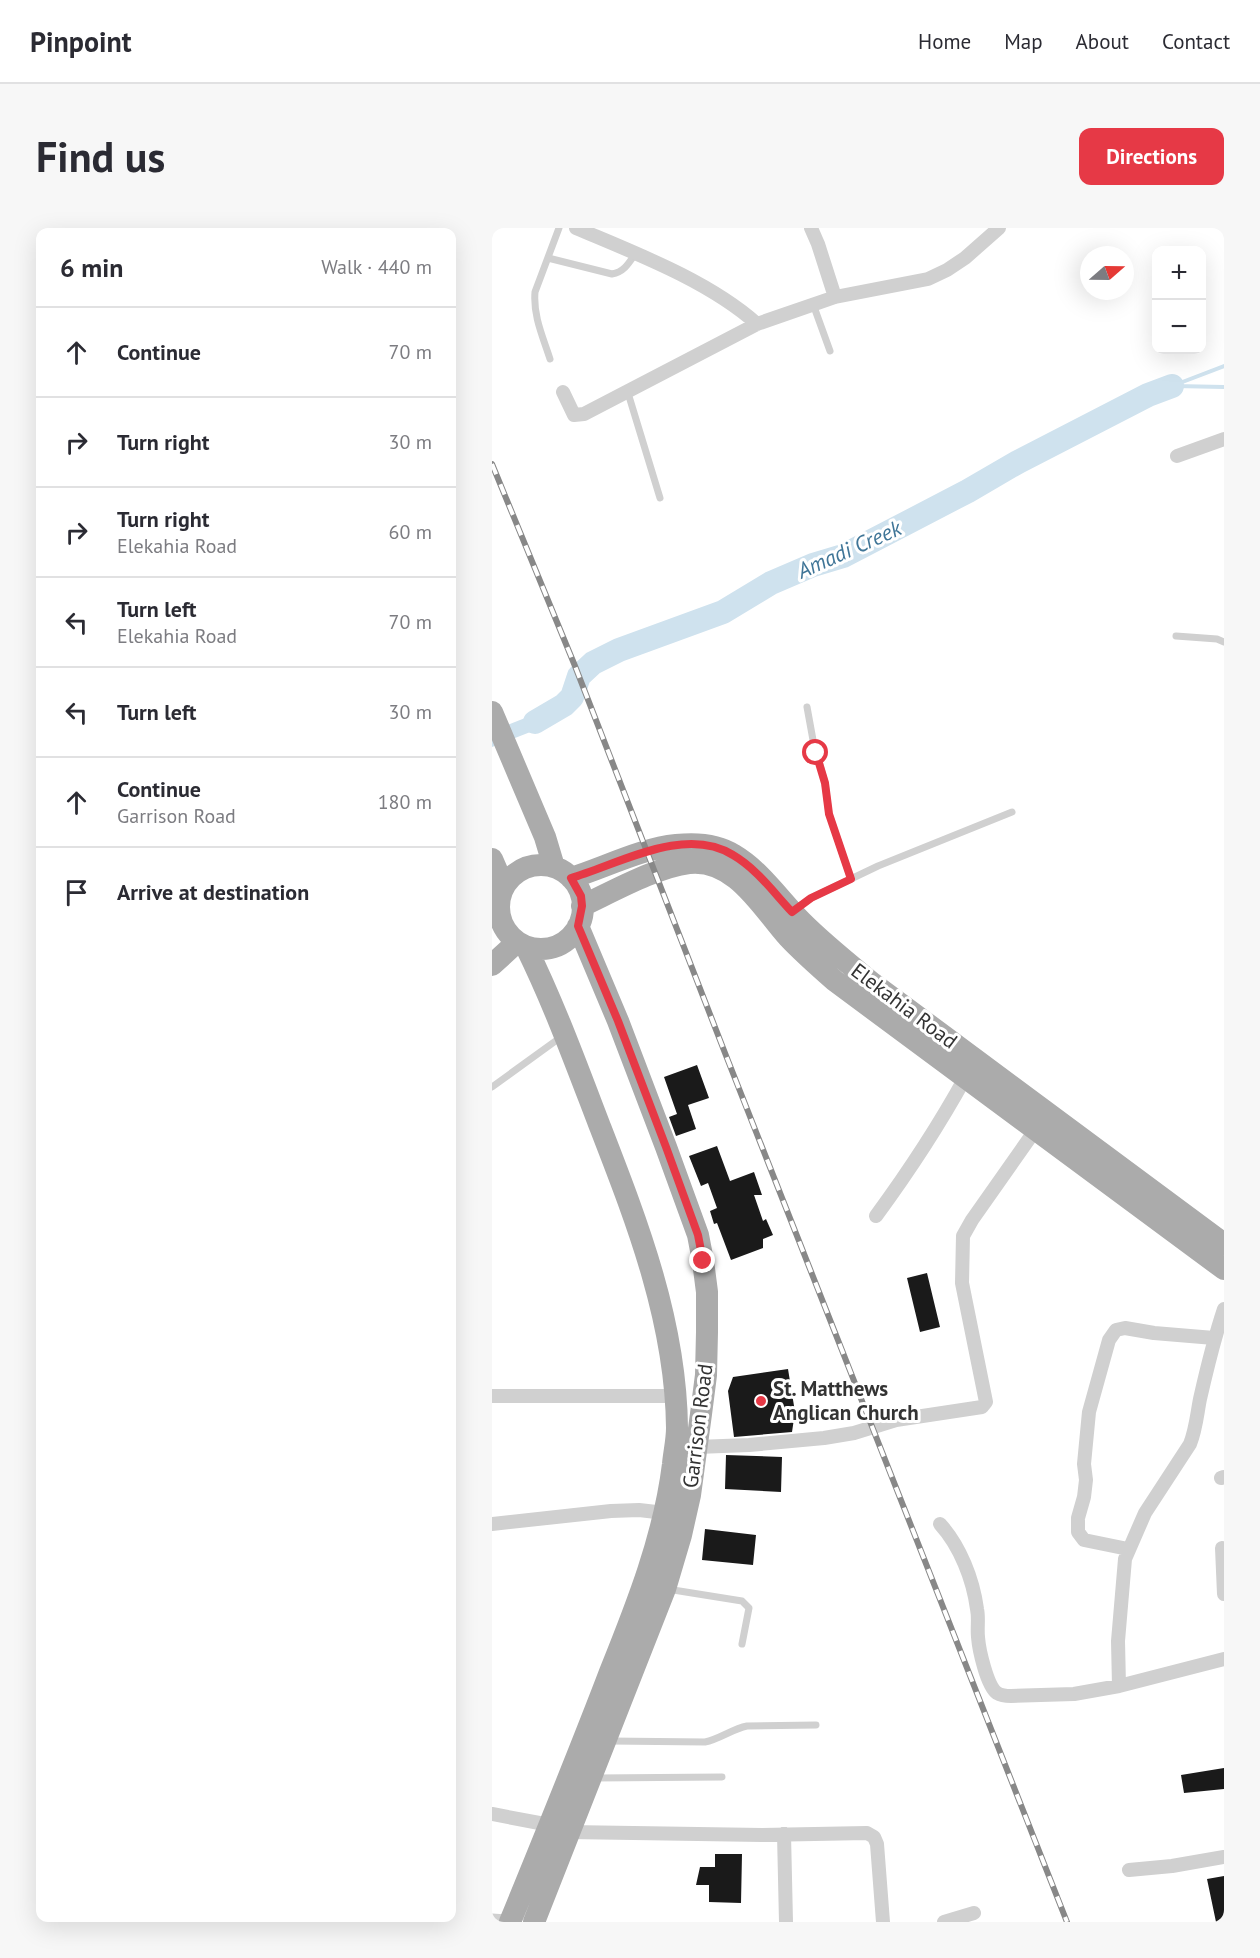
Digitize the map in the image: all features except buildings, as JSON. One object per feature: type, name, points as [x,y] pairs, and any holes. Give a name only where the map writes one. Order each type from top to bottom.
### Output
[{"type":"main road","points":[[492,712],[562,873],[581,896],[580,916],[573,935],[556,947],[536,949],[521,944],[496,922],[500,897],[513,875],[526,868],[540,865],[562,873]]},
{"type":"main road","name":"Elekahia Road","points":[[562,873],[674,845],[710,846],[723,849],[743,861],[833,951],[871,982],[1220,1249]]},
{"type":"main road","points":[[492,859],[504,887]]},
{"type":"main road","name":"Elekahia Road","points":[[580,916],[668,868],[690,863],[705,864],[722,870],[739,880],[788,937],[835,981],[1036,1129],[1220,1249]]},
{"type":"main road","name":"Garrison Road","points":[[504,1919],[590,1778],[665,1589],[688,1505],[706,1375],[707,1292],[698,1235],[580,916]]},
{"type":"main road","points":[[492,965],[521,944]]},
{"type":"main road","name":"Garrison Road","points":[[521,944],[565,1034],[620,1177],[650,1265],[669,1337],[677,1430],[665,1513],[658,1540],[560,1829],[534,1922]]},
{"type":"street","points":[[576,228],[693,282],[740,309],[757,324]]},
{"type":"street","points":[[811,228],[835,297]]},
{"type":"street","points":[[563,392],[574,415],[584,414],[757,324],[835,297],[928,279],[965,258],[999,228]]},
{"type":"street","points":[[1177,456],[1224,439]]},
{"type":"street","points":[[876,1216],[930,1139],[965,1078]]},
{"type":"street","points":[[697,1447],[824,1438],[896,1420],[982,1407],[986,1402],[962,1282],[963,1236],[1036,1129]]},
{"type":"street","points":[[1119,1686],[1120,1606],[1123,1570],[1128,1549],[1144,1513],[1190,1444],[1195,1432],[1199,1402],[1214,1338],[1224,1309]]},
{"type":"street","points":[[1128,1549],[1084,1540],[1078,1532],[1078,1518],[1086,1480],[1084,1464],[1089,1412],[1109,1340],[1116,1330],[1125,1328],[1214,1338]]},
{"type":"street","points":[[492,1396],[674,1396]]},
{"type":"street","points":[[492,1524],[611,1511],[639,1510],[665,1513]]},
{"type":"street","points":[[940,1524],[957,1546],[977,1610],[978,1638],[983,1661],[989,1681],[997,1693],[1002,1696],[1074,1694],[1119,1686],[1224,1659]]},
{"type":"street","points":[[1222,1548],[1224,1594]]},
{"type":"street","points":[[492,1814],[560,1829],[784,1834],[867,1833],[874,1837],[877,1844],[883,1922]]},
{"type":"street","points":[[784,1834],[786,1922]]},
{"type":"street","points":[[1129,1870],[1172,1866],[1224,1857]]},
{"type":"street","points":[[944,1922],[974,1912]]},
{"type":"lane","points":[[550,359],[536,318],[534,302],[535,292],[559,228]]},
{"type":"lane","points":[[548,258],[612,274],[619,273],[625,268],[635,254]]},
{"type":"lane","points":[[813,304],[830,351]]},
{"type":"lane","points":[[628,393],[660,498]]},
{"type":"lane","points":[[1176,636],[1217,639],[1224,642]]},
{"type":"lane","points":[[807,707],[825,783],[829,814],[851,879]]},
{"type":"lane","points":[[792,912],[811,898],[878,866],[1011,812]]},
{"type":"lane","points":[[492,1087],[565,1034]]},
{"type":"lane","points":[[665,1589],[742,1601],[748,1608],[742,1644]]},
{"type":"lane","points":[[604,1741],[705,1742],[747,1726],[816,1725]]},
{"type":"lane","points":[[590,1778],[722,1777]]},
{"type":"water","points":[[563,703],[566,708],[538,729],[492,747],[492,731]]},
{"type":"waterway","points":[[1172,386],[1224,366]]},
{"type":"waterway","name":"Amadi Creek","points":[[535,722],[564,705],[572,697],[579,676],[593,663],[619,650],[723,612],[771,583],[813,565],[843,556],[968,491],[1018,462],[1148,395],[1172,386]]},
{"type":"waterway","name":"Amadi Creek","points":[[1175,386],[1224,387]]},
{"type":"railway","points":[[492,464],[575,666],[1067,1922]]},
{"type":"place","name":"St. Matthews Anglican Church","points":[[761,1401]]},
{"type":"route","points":[[703,1261],[698,1235],[666,1147],[603,983],[578,926],[582,916],[581,896],[571,878],[652,850],[674,845],[710,846],[723,849],[743,861],[792,912],[811,898],[851,879],[829,814],[825,783],[816,753]]}]
